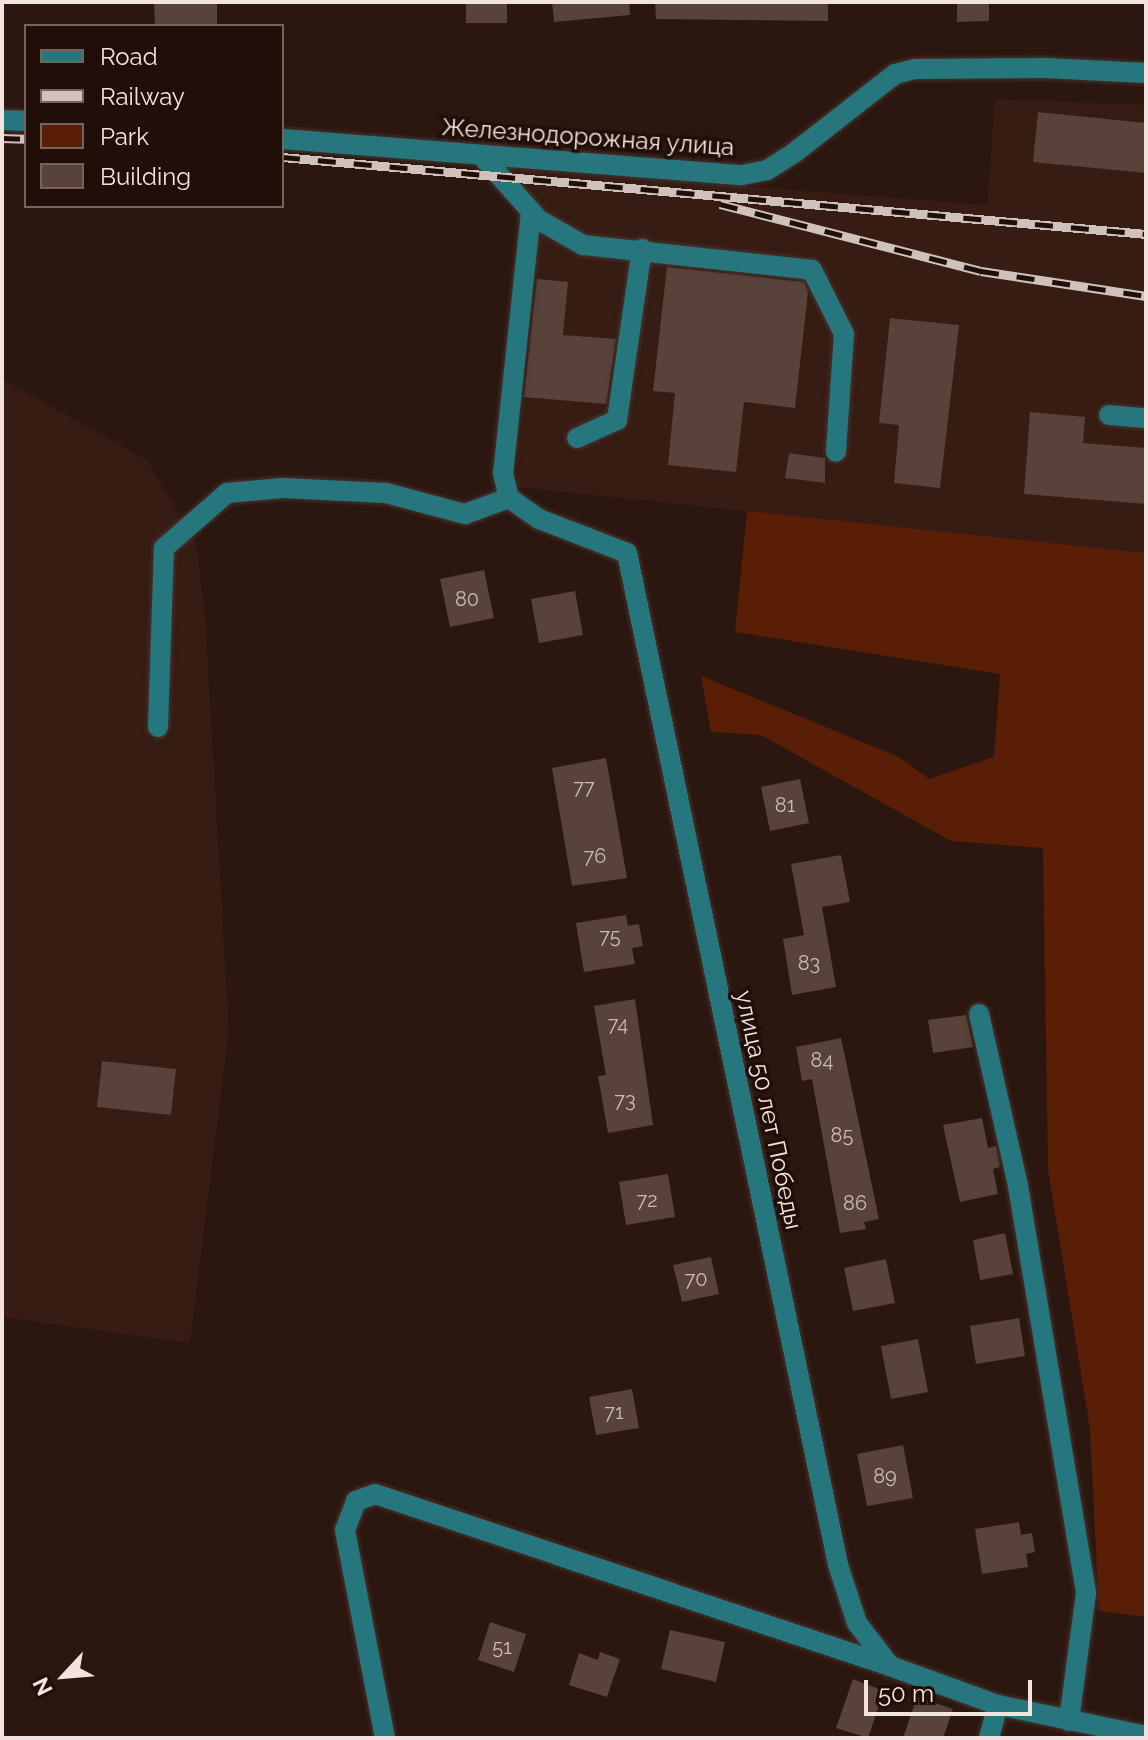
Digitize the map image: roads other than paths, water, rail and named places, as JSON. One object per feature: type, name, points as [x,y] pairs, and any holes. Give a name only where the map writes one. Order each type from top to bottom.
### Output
[{"type":"street","name":"Железнодорожная улица","points":[[284,139],[742,175],[767,170],[794,153],[895,74],[915,69],[1031,68],[1146,73]]},
{"type":"street","points":[[2,120],[24,121]]},
{"type":"street","points":[[481,155],[531,212],[583,245],[642,249],[812,270],[844,334],[836,452]]},
{"type":"street","points":[[158,727],[164,548],[227,493],[283,488],[386,493],[465,514],[509,498],[503,473],[531,212]]},
{"type":"street","points":[[577,438],[617,420],[642,249]]},
{"type":"street","points":[[1109,415],[1146,418]]},
{"type":"street","name":"улица 50 лет Победы","points":[[509,498],[539,519],[627,553],[838,1565],[857,1623],[890,1666]]},
{"type":"street","points":[[979,1014],[1018,1186],[1086,1593],[1069,1721]]},
{"type":"street","points":[[385,1738],[345,1530],[356,1501],[375,1494],[998,1705],[1146,1736]]},
{"type":"street","points":[[989,1738],[998,1705]]},
{"type":"railway","points":[[2,138],[24,139]]},
{"type":"railway","points":[[284,157],[1146,234]]},
{"type":"railway","points":[[720,204],[981,271],[1146,296]]}]
